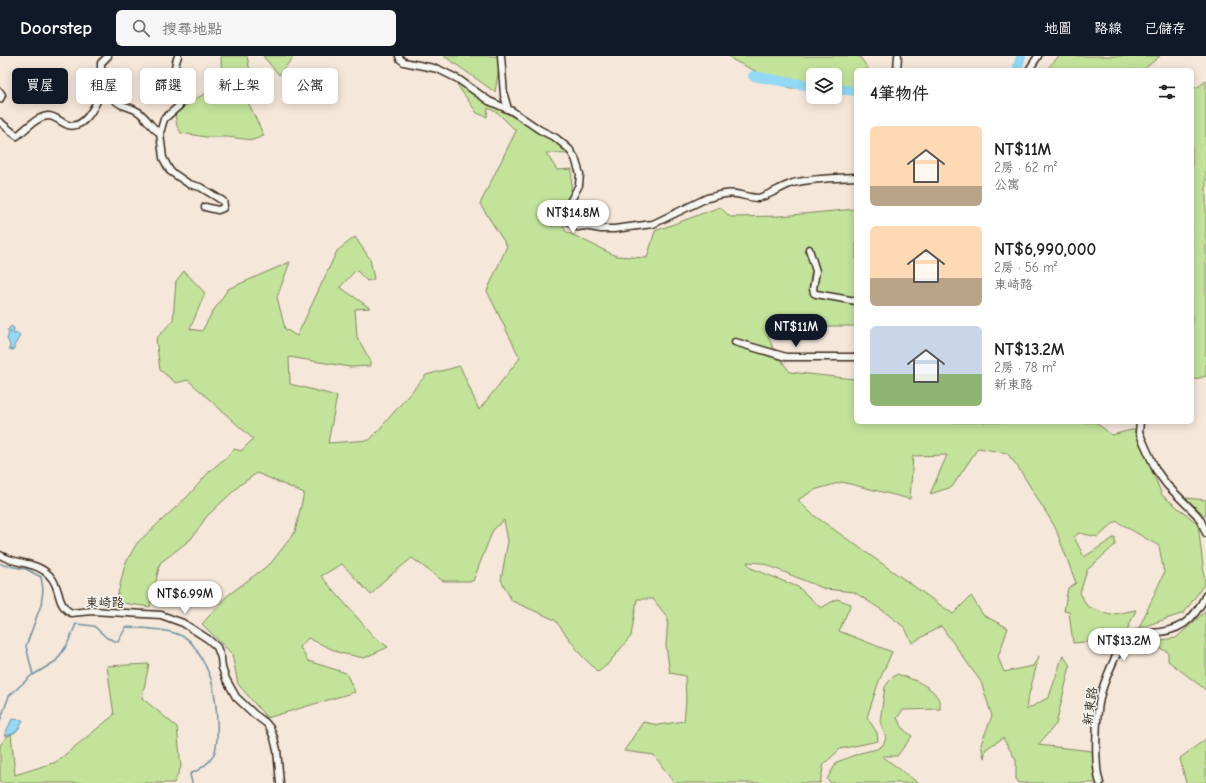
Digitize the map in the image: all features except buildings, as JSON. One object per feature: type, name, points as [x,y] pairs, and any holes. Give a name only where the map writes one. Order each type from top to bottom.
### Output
[{"type":"street","points":[[101,68],[101,63],[108,56]]},
{"type":"street","points":[[178,56],[174,69],[178,84],[186,95],[179,106],[164,119],[160,133],[163,158],[170,171],[189,184],[200,188],[223,201],[224,205],[223,208],[218,210],[205,207]]},
{"type":"street","points":[[399,56],[404,62],[443,71],[458,78],[489,101],[508,109],[556,138],[570,149],[580,174],[580,180],[579,185],[566,208],[566,218],[569,222],[578,226],[614,229],[653,224],[713,196],[735,194],[758,198],[797,182],[854,177]]},
{"type":"street","points":[[501,56],[504,95],[508,109]]},
{"type":"street","points":[[897,68],[898,56]]},
{"type":"street","points":[[1030,68],[1038,56]]},
{"type":"street","points":[[0,122],[17,136],[35,121],[44,117],[54,117],[68,125],[74,125],[82,122],[90,114],[96,104]]},
{"type":"street","points":[[120,104],[137,111],[160,133]]},
{"type":"street","points":[[808,249],[816,271],[813,289],[814,293],[854,301]]},
{"type":"street","points":[[735,342],[786,357],[854,357]]},
{"type":"street","points":[[1140,424],[1139,432],[1156,470],[1167,485],[1197,515],[1206,533]]},
{"type":"street","name":"東崎路","points":[[0,555],[44,570],[57,586],[62,605],[71,613],[92,611],[161,615],[183,623],[208,639],[217,648],[226,679],[236,697],[270,728],[277,750],[280,783]]},
{"type":"street","name":"新東路","points":[[1100,783],[1096,768],[1100,697],[1106,679],[1123,644],[1129,637],[1137,633],[1163,633],[1180,626],[1189,620],[1196,612],[1206,595]]},
{"type":"green space","points":[[221,56],[247,56],[249,68],[221,68]]},
{"type":"green space","points":[[263,56],[294,56],[285,68],[282,68],[282,71],[279,75]]},
{"type":"green space","points":[[444,56],[501,56],[495,92]]},
{"type":"green space","points":[[729,56],[856,56],[860,57],[868,68],[854,68],[854,89],[842,88],[842,68],[806,68],[806,88],[790,88],[733,60]]},
{"type":"green space","points":[[1059,56],[1160,56],[1145,68],[1048,68]]},
{"type":"green space","points":[[456,80],[490,104],[564,148],[567,154],[546,153],[557,170],[572,169],[571,192],[560,211],[565,231],[616,256],[647,258],[655,231],[720,207],[730,217],[781,216],[854,209],[854,326],[830,326],[768,335],[774,351],[790,372],[854,379],[854,424],[1098,424],[1112,435],[1135,429],[1162,495],[1198,524],[1205,583],[1184,613],[1139,628],[1164,573],[1159,546],[1116,521],[1098,537],[1079,533],[1074,537],[1084,557],[1115,537],[1115,545],[1087,570],[1080,593],[1087,606],[1109,615],[1136,610],[1123,639],[1073,643],[1069,612],[1064,611],[1068,588],[1076,583],[1055,527],[1018,467],[1007,453],[978,448],[952,487],[930,494],[947,455],[913,456],[910,499],[842,482],[814,490],[798,500],[812,514],[953,614],[971,596],[983,615],[1008,628],[998,657],[1004,672],[1033,666],[1039,656],[1026,710],[1049,697],[1063,655],[1070,666],[1056,724],[1038,745],[1092,751],[1097,783],[1019,783],[1016,779],[1016,760],[1003,738],[986,749],[984,758],[981,744],[992,716],[981,682],[941,626],[912,643],[905,628],[885,612],[854,592],[825,589],[762,563],[747,562],[751,568],[798,587],[821,608],[837,599],[851,604],[839,631],[892,652],[879,681],[867,717],[877,733],[878,741],[840,749],[824,764],[820,783],[674,783],[654,755],[624,751],[643,722],[658,725],[684,721],[686,701],[685,676],[670,673],[666,646],[668,618],[653,599],[637,599],[631,636],[607,665],[598,672],[582,656],[555,620],[512,601],[501,580],[508,541],[504,520],[493,530],[473,581],[443,581],[412,558],[382,582],[371,595],[342,564],[321,576],[374,637],[388,647],[364,658],[340,653],[308,638],[300,647],[308,661],[346,673],[355,692],[267,718],[238,684],[232,654],[202,624],[227,596],[271,563],[295,532],[304,493],[257,473],[241,484],[207,516],[191,539],[160,563],[150,607],[116,602],[125,564],[137,543],[187,497],[210,471],[234,449],[241,451],[253,439],[188,380],[176,383],[160,370],[156,339],[173,320],[176,281],[184,271],[205,293],[190,329],[202,331],[228,289],[290,262],[277,297],[285,329],[297,336],[337,251],[355,237],[370,259],[374,279],[367,281],[356,270],[340,287],[370,308],[355,309],[357,337],[370,360],[370,366],[350,367],[289,357],[290,384],[337,396],[328,443],[370,440],[426,375],[460,366],[479,410],[520,358],[487,291],[507,246],[480,204],[516,131],[498,113],[488,108],[487,117],[477,113],[458,86]]},
{"type":"green space","points":[[1206,81],[1206,376],[1194,379],[1194,88],[1198,87]]},
{"type":"green space","points":[[204,94],[204,104],[249,104],[264,136],[253,140],[227,137],[206,137],[181,133],[177,126],[175,114],[188,104],[196,104],[196,98]]},
{"type":"green space","points":[[1186,498],[1206,500],[1206,517]]},
{"type":"green space","points":[[1206,611],[1206,690],[1168,661],[1168,652],[1146,642],[1176,638]]},
{"type":"green space","points":[[149,664],[142,698],[177,727],[181,767],[174,783],[0,783],[0,745],[11,733],[15,775],[56,762],[114,715],[107,666]]},
{"type":"green space","points":[[897,674],[918,682],[931,690],[936,695],[939,702],[940,709],[903,710],[897,718],[904,730],[912,736],[897,756],[882,756],[918,783],[831,783],[827,779],[837,762],[860,753],[877,749],[883,745],[886,738],[880,721],[885,687]]},
{"type":"green space","points":[[1206,739],[1206,783],[1186,783],[1180,758]]},
{"type":"water","points":[[11,326],[14,328],[13,333],[18,333],[20,336],[14,346],[14,350],[9,349],[10,345],[7,339],[9,333],[11,332],[7,331]]},
{"type":"water","points":[[12,719],[23,720],[20,727],[16,731],[4,736]]},
{"type":"waterway","points":[[1018,68],[1021,56]]},
{"type":"waterway","points":[[753,76],[806,85]]},
{"type":"waterway","points":[[842,90],[854,91]]},
{"type":"waterway","points":[[0,563],[3,565],[26,569],[41,577],[43,590],[41,605],[26,646],[33,675],[56,661],[67,645],[76,624],[94,626],[107,638],[118,642],[126,627],[172,632],[190,641],[202,659],[211,678],[214,690],[217,720],[217,741],[213,756],[203,767],[190,774],[192,783]]},
{"type":"waterway","points":[[0,721],[9,696],[32,675]]}]
